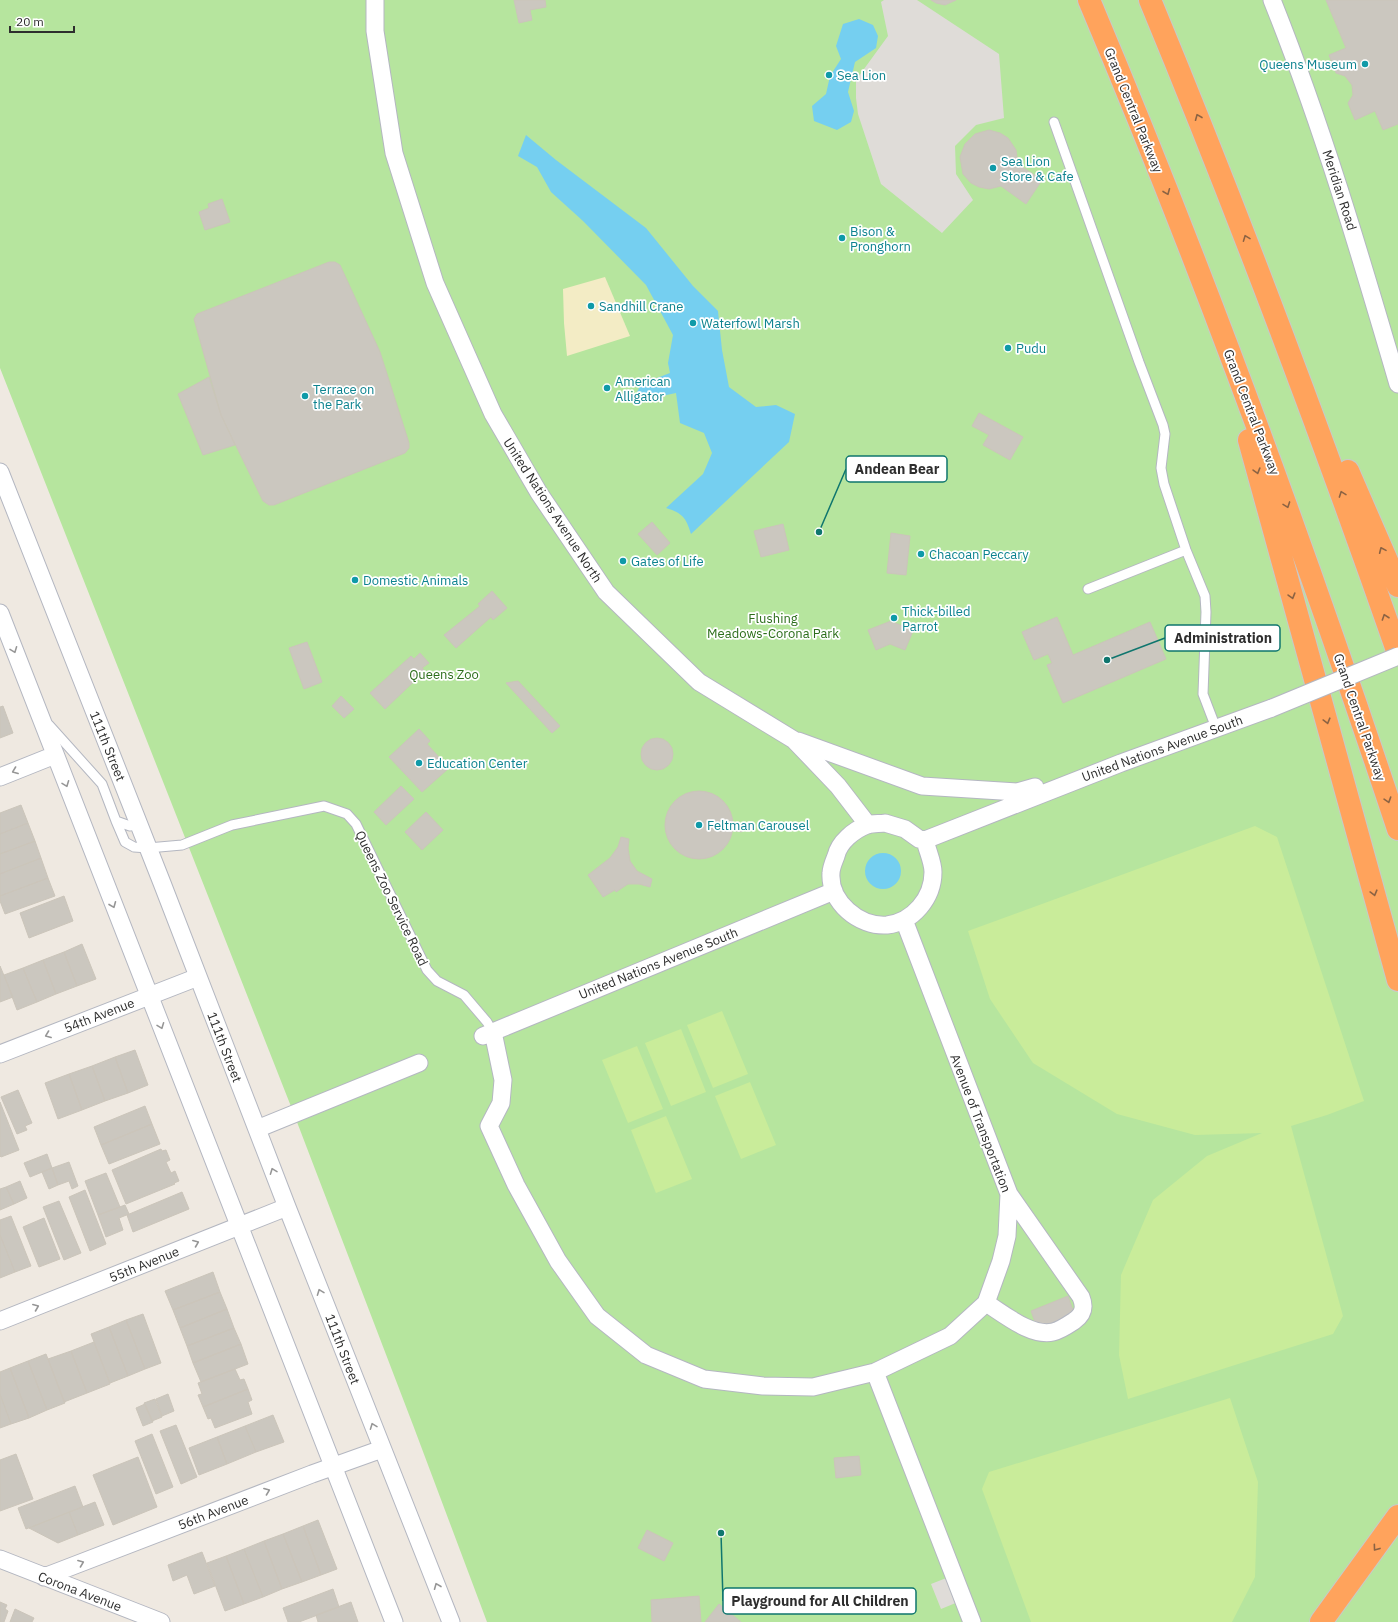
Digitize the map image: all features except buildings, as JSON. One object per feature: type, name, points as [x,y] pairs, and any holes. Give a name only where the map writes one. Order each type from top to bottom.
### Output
[{"type":"highway","name":"Grand Central Parkway","points":[[1089,0],[1209,298],[1291,516],[1398,829]]},
{"type":"highway","points":[[1150,0],[1260,274],[1304,391],[1398,655]]},
{"type":"highway","points":[[1260,274],[1398,586]]},
{"type":"highway","points":[[1209,298],[1398,980]]},
{"type":"highway","points":[[1321,1622],[1398,1516]]},
{"type":"street","name":"United Nations Avenue North","points":[[375,0],[375,31],[394,153],[435,283],[493,414],[539,493],[606,592],[699,682],[794,740],[838,786],[868,825]]},
{"type":"street","name":"Meridian Road","points":[[1272,0],[1305,86],[1331,162],[1398,384]]},
{"type":"street","name":"111th Street","points":[[0,472],[6,504],[148,848],[287,1208],[451,1622]]},
{"type":"street","points":[[0,614],[394,1622]]},
{"type":"street","name":"United Nations Avenue South","points":[[925,840],[1121,763],[1272,708],[1398,655]]},
{"type":"street","points":[[794,740],[922,786],[1017,792],[1121,763]]},
{"type":"street","points":[[0,777],[55,755]]},
{"type":"street","points":[[885,823],[905,829],[919,839],[925,840],[933,872],[930,891],[921,907],[904,920],[887,925],[866,922],[850,913],[838,900],[834,891],[831,874],[837,851],[847,837],[868,825],[885,823]]},
{"type":"street","name":"United Nations Avenue South","points":[[488,1034],[834,891]]},
{"type":"street","name":"Avenue of Transportation","points":[[488,1034],[503,1080],[501,1103],[489,1126],[516,1185],[558,1261],[597,1316],[646,1355],[704,1379],[764,1386],[813,1387],[875,1372],[950,1336],[986,1303],[1001,1261],[1007,1236],[1009,1194],[904,920]]},
{"type":"street","name":"54th Avenue","points":[[0,1054],[198,977]]},
{"type":"street","points":[[257,1129],[419,1063]]},
{"type":"street","points":[[986,1303],[1031,1330],[1041,1333],[1053,1332],[1062,1328],[1079,1318],[1083,1312],[1084,1305],[1081,1297],[1009,1194]]},
{"type":"street","name":"55th Avenue","points":[[0,1321],[287,1208]]},
{"type":"street","points":[[875,1372],[972,1622]]},
{"type":"street","name":"56th Avenue","points":[[44,1577],[382,1449]]},
{"type":"street","name":"Corona Avenue","points":[[0,1559],[161,1622]]},
{"type":"lane","points":[[1054,122],[1139,362],[1163,425],[1165,434],[1161,468],[1164,484],[1186,550],[1205,596],[1206,612],[1203,694],[1216,728]]},
{"type":"lane","points":[[1088,590],[1186,550]]},
{"type":"lane","points":[[40,715],[102,784],[116,821],[130,826],[138,824]]},
{"type":"lane","name":"Queens Zoo Service Road","points":[[116,821],[125,842],[134,847],[148,848],[182,845],[232,825],[324,806],[347,814],[356,824],[427,970],[437,981],[464,995],[487,1022],[488,1034]]},
{"type":"green space","name":"Flushing Meadows-Corona Park","points":[[0,0],[1398,0],[1398,1622],[487,1622],[292,1109],[0,368]]},
{"type":"green space","points":[[1255,826],[1277,837],[1364,1101],[1327,1115],[1291,1126],[1343,1316],[1333,1334],[1128,1399],[1119,1355],[1121,1275],[1153,1200],[1207,1156],[1262,1133],[1195,1135],[1117,1114],[1033,1063],[990,999],[968,931]]},
{"type":"green space","points":[[722,1011],[748,1074],[713,1088],[687,1025]]},
{"type":"green space","points":[[681,1029],[706,1092],[671,1106],[645,1043]]},
{"type":"green space","points":[[637,1046],[663,1109],[628,1123],[602,1060]]},
{"type":"green space","points":[[750,1082],[776,1145],[741,1159],[715,1096]]},
{"type":"green space","points":[[666,1116],[692,1179],[656,1193],[631,1130]]},
{"type":"green space","points":[[1230,1398],[1258,1482],[1255,1577],[1232,1622],[1031,1622],[982,1489],[989,1472]]},
{"type":"sand","name":"Sandhill Crane","points":[[605,277],[630,336],[567,356],[563,289]]},
{"type":"shaded area","points":[[884,0],[917,0],[999,54],[1004,118],[976,125],[955,146],[956,174],[973,200],[942,233],[881,184],[858,114],[856,80],[888,36],[881,2]]},
{"type":"shaded area","points":[[954,1575],[963,1600],[941,1609],[931,1584]]},
{"type":"water","points":[[859,19],[873,25],[878,36],[876,48],[855,62],[848,92],[854,111],[851,122],[837,130],[814,121],[812,106],[826,94],[830,76],[841,59],[836,46],[843,24]]},
{"type":"water","name":"Waterfowl Marsh","points":[[526,135],[556,160],[646,228],[693,286],[718,311],[722,350],[729,387],[756,407],[776,405],[795,414],[789,442],[691,534],[683,516],[666,508],[703,474],[712,453],[704,433],[680,423],[676,393],[643,400],[637,392],[641,384],[670,373],[668,363],[673,335],[646,285],[583,221],[551,192],[537,167],[518,156]]},
{"type":"water","points":[[887,853],[896,858],[900,864],[900,878],[896,884],[887,889],[879,889],[870,884],[866,878],[865,867],[870,858],[876,854]]},
{"type":"place","name":"Queens Museum","points":[[1365,64]]},
{"type":"place","name":"Sea Lion","points":[[829,75]]},
{"type":"place","name":"Sea Lion Store & Cafe","points":[[993,168]]},
{"type":"place","name":"Bison & Pronghorn","points":[[842,238]]},
{"type":"place","name":"Sandhill Crane","points":[[591,306]]},
{"type":"place","name":"Waterfowl Marsh","points":[[693,323]]},
{"type":"place","name":"Pudu","points":[[1008,348]]},
{"type":"place","name":"American Alligator","points":[[607,388]]},
{"type":"place","name":"Terrace on the Park","points":[[305,396]]},
{"type":"place","name":"Andean Bear","points":[[819,532]]},
{"type":"place","name":"Chacoan Peccary","points":[[921,554]]},
{"type":"place","name":"Gates of Life","points":[[623,561]]},
{"type":"place","name":"Domestic Animals","points":[[355,580]]},
{"type":"place","name":"Thick-billed Parrot","points":[[894,618]]},
{"type":"place","name":"Administration","points":[[1107,660]]},
{"type":"place","name":"Education Center","points":[[419,763]]},
{"type":"place","name":"Feltman Carousel","points":[[699,825]]},
{"type":"place","name":"Playground for All Children","points":[[721,1533]]},
{"type":"park label","name":"Queens Zoo","points":[[444,674]]}]
